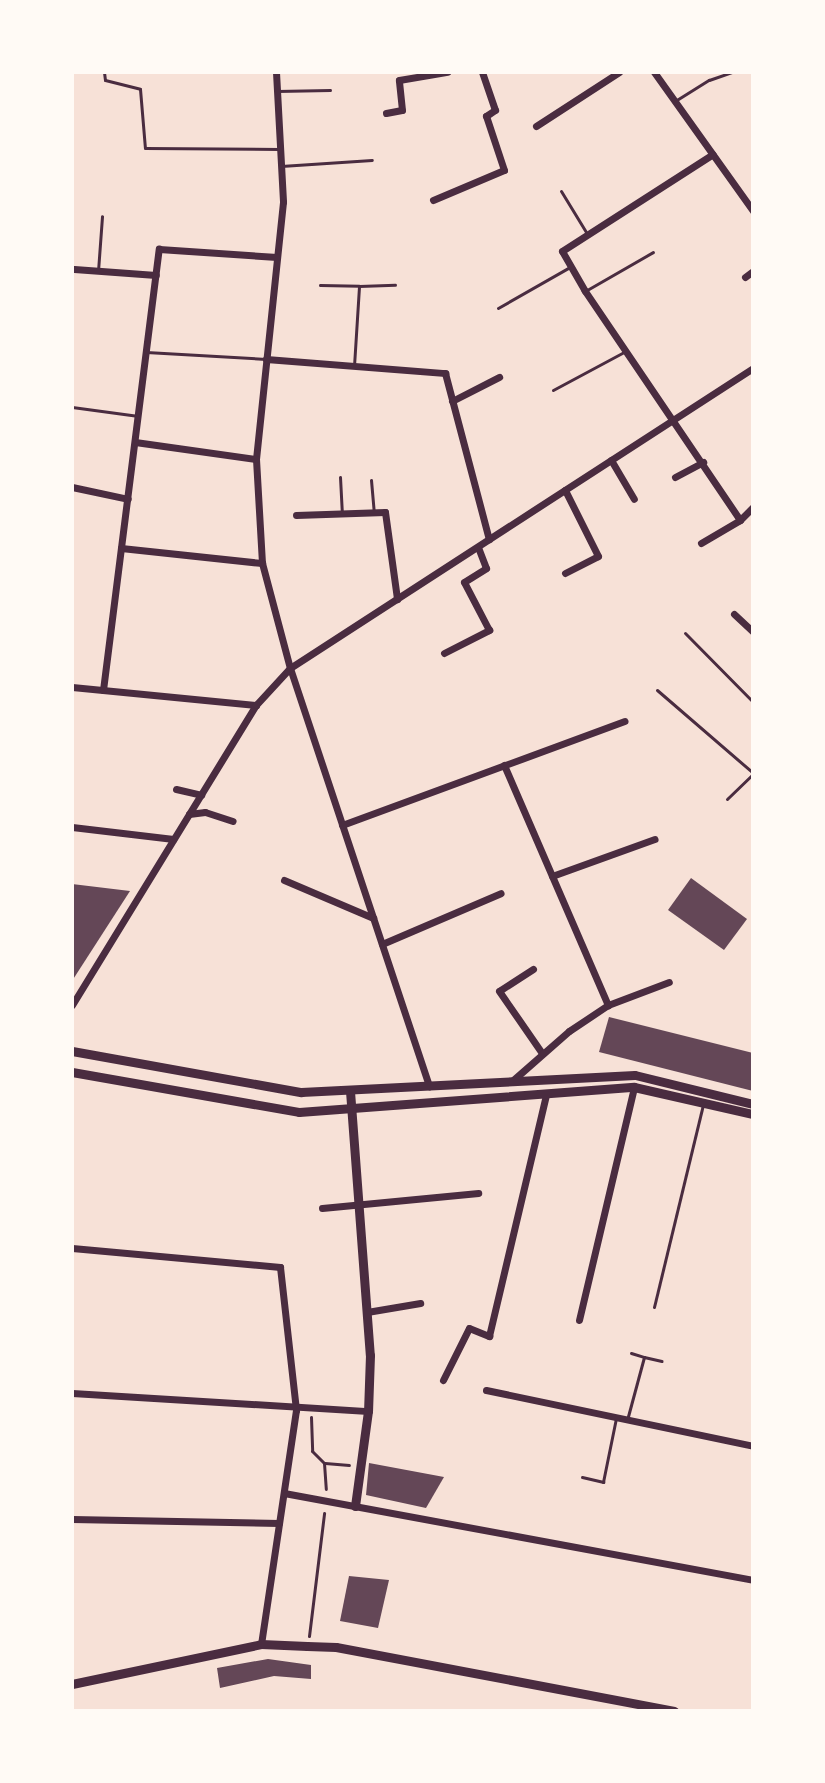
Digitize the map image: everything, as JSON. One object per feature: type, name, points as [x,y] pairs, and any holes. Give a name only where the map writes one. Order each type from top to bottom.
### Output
[{"type":"street","points":[[276,72],[283,202],[256,459],[262,563],[290,668],[429,1086]]},
{"type":"street","points":[[386,113],[402,110],[399,80],[447,72]]},
{"type":"street","points":[[433,200],[504,170],[486,116],[495,110],[482,72]]},
{"type":"street","points":[[536,126],[619,72]]},
{"type":"street","points":[[654,72],[753,211]]},
{"type":"street","points":[[713,154],[587,232],[562,251],[585,291],[740,520]]},
{"type":"street","points":[[103,690],[159,249],[277,257]]},
{"type":"street","points":[[74,269],[156,275]]},
{"type":"street","points":[[745,277],[753,271]]},
{"type":"street","points":[[266,359],[445,373],[489,539]]},
{"type":"street","points":[[72,1005],[256,705],[290,668],[753,368]]},
{"type":"street","points":[[452,401],[499,377]]},
{"type":"street","points":[[135,442],[256,459]]},
{"type":"street","points":[[611,460],[634,499]]},
{"type":"street","points":[[675,477],[703,462]]},
{"type":"street","points":[[72,487],[128,499]]},
{"type":"street","points":[[565,490],[598,556],[565,573]]},
{"type":"street","points":[[701,543],[740,520],[753,507]]},
{"type":"street","points":[[296,515],[385,512],[397,599]]},
{"type":"street","points":[[444,653],[489,630],[464,582],[486,568],[478,547]]},
{"type":"street","points":[[121,548],[262,563]]},
{"type":"street","points":[[734,614],[753,632]]},
{"type":"street","points":[[72,687],[256,705]]},
{"type":"street","points":[[342,825],[624,721]]},
{"type":"street","points":[[504,765],[608,1005]]},
{"type":"street","points":[[176,789],[201,795]]},
{"type":"street","points":[[189,814],[205,812],[233,821]]},
{"type":"street","points":[[72,827],[173,839]]},
{"type":"street","points":[[552,876],[655,839]]},
{"type":"street","points":[[284,880],[373,918]]},
{"type":"street","points":[[382,944],[501,893]]},
{"type":"street","points":[[533,969],[499,991],[542,1053]]},
{"type":"street","points":[[512,1081],[542,1053],[608,1005],[669,982]]},
{"type":"street","points":[[72,1051],[301,1092],[635,1075],[753,1104]]},
{"type":"street","points":[[72,1072],[299,1112],[634,1087],[753,1114]]},
{"type":"street","points":[[579,1320],[634,1087]]},
{"type":"street","points":[[350,1091],[367,1312],[368,1411],[355,1506]]},
{"type":"street","points":[[443,1380],[469,1328],[489,1336],[546,1095]]},
{"type":"street","points":[[322,1208],[478,1193]]},
{"type":"street","points":[[72,1248],[280,1267],[296,1410],[261,1644]]},
{"type":"street","points":[[367,1312],[420,1303]]},
{"type":"street","points":[[486,1390],[753,1446]]},
{"type":"street","points":[[72,1393],[296,1410],[368,1411]]},
{"type":"street","points":[[284,1493],[753,1580]]},
{"type":"street","points":[[72,1519],[279,1523]]},
{"type":"street","points":[[72,1684],[261,1644],[336,1647],[674,1711]]},
{"type":"lane","points":[[104,72],[105,80],[140,89],[145,148],[280,149]]},
{"type":"lane","points":[[675,101],[709,80],[732,72]]},
{"type":"lane","points":[[277,91],[330,90]]},
{"type":"lane","points":[[281,166],[372,160]]},
{"type":"lane","points":[[561,191],[587,232]]},
{"type":"lane","points":[[98,271],[102,216]]},
{"type":"lane","points":[[585,291],[653,252]]},
{"type":"lane","points":[[498,308],[570,267]]},
{"type":"lane","points":[[320,285],[395,285]]},
{"type":"lane","points":[[354,366],[359,286]]},
{"type":"lane","points":[[553,390],[627,350]]},
{"type":"lane","points":[[146,352],[266,359]]},
{"type":"lane","points":[[72,407],[138,416]]},
{"type":"lane","points":[[340,477],[342,513]]},
{"type":"lane","points":[[371,480],[374,512]]},
{"type":"lane","points":[[657,690],[753,774],[727,799]]},
{"type":"lane","points":[[654,1307],[704,1102]]},
{"type":"lane","points":[[631,1353],[662,1361]]},
{"type":"lane","points":[[627,1420],[644,1357]]},
{"type":"lane","points":[[582,1477],[603,1482],[616,1418]]},
{"type":"path","points":[[685,633],[753,702]]},
{"type":"path","points":[[310,1410],[312,1451],[324,1463],[361,1466]]},
{"type":"path","points":[[307,1646],[325,1501],[324,1463]]},
{"type":"building","points":[[691,878],[747,919],[724,950],[668,910]]},
{"type":"building","points":[[72,884],[130,891],[72,981]]},
{"type":"building","points":[[609,1017],[753,1053],[753,1091],[599,1052]]},
{"type":"building","points":[[369,1463],[444,1477],[426,1508],[366,1495]]},
{"type":"building","points":[[349,1576],[389,1580],[378,1628],[340,1621]]},
{"type":"building","points":[[268,1659],[311,1665],[311,1679],[274,1676],[220,1688],[217,1668]]}]
